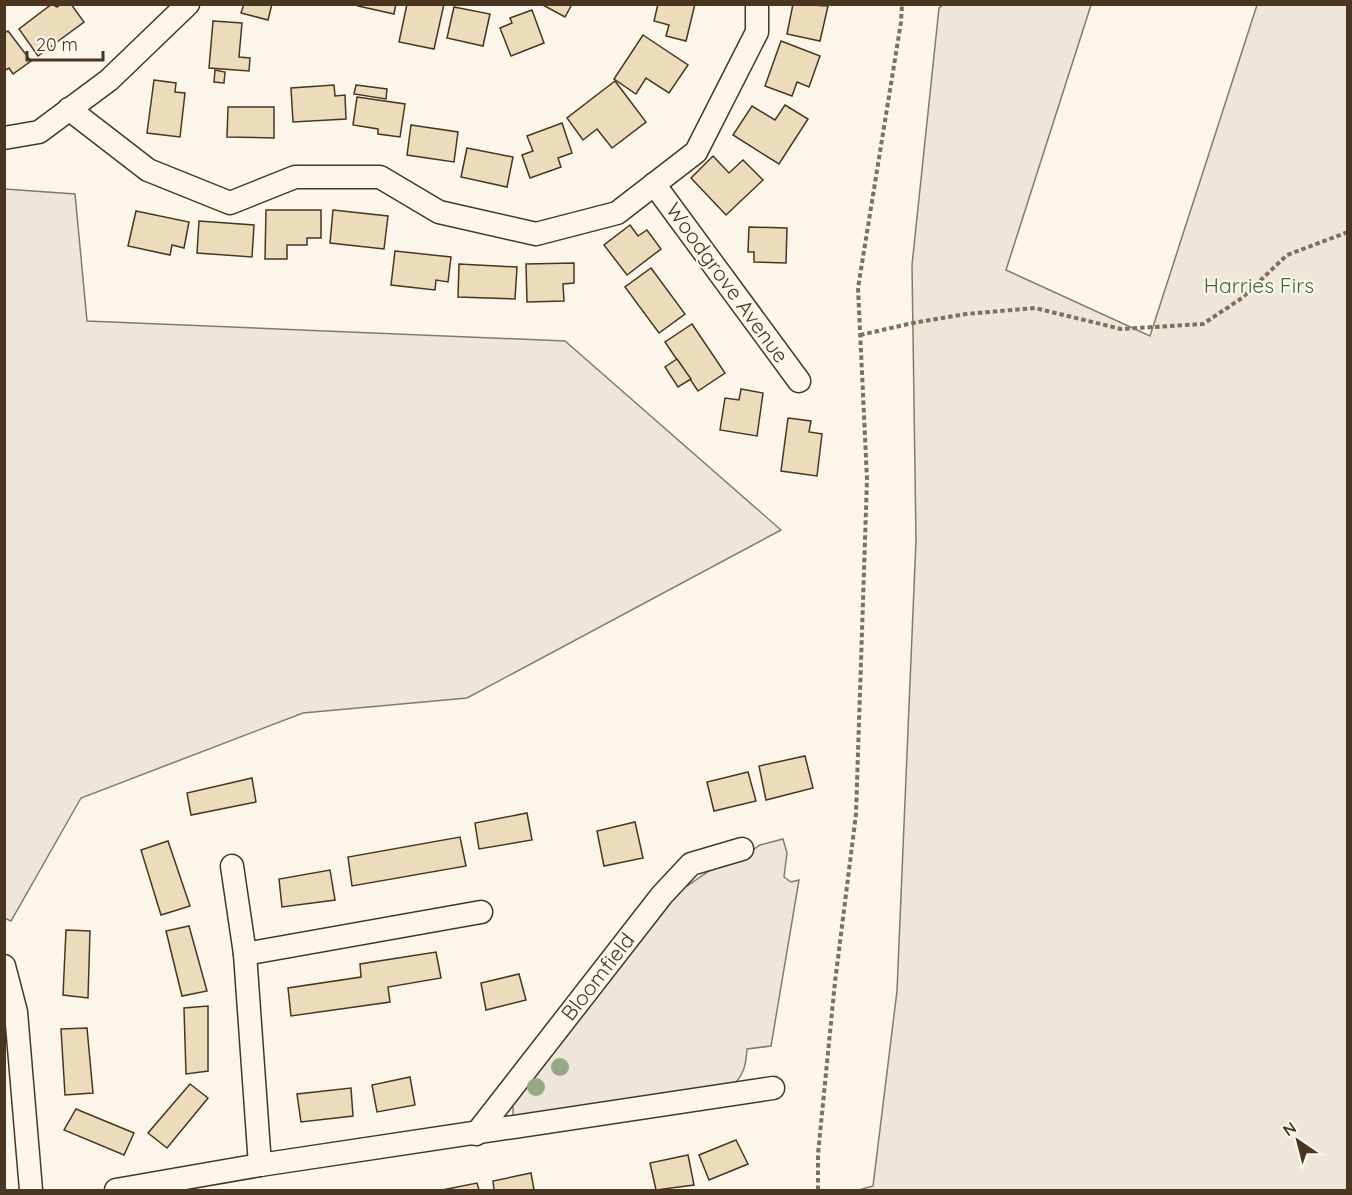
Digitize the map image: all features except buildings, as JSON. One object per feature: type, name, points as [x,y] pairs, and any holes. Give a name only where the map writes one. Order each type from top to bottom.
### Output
[{"type":"street","points":[[4,138],[39,132],[109,80],[189,4]]},
{"type":"street","name":"Woodgrove Avenue","points":[[69,109],[148,170],[230,203],[295,177],[380,177],[439,212],[536,234],[617,213],[696,152],[757,32],[757,4]]},
{"type":"street","name":"Woodgrove Avenue","points":[[654,184],[799,381]]},
{"type":"street","name":"Bloomfield","points":[[476,1134],[662,895],[691,864],[742,849]]},
{"type":"street","points":[[232,866],[245,954],[260,1165]]},
{"type":"street","points":[[245,954],[481,912]]},
{"type":"street","points":[[4,966],[16,1012],[31,1191]]},
{"type":"street","points":[[116,1191],[260,1165],[773,1088]]},
{"type":"path","points":[[818,1191],[818,1154],[834,993],[856,814],[867,479],[858,288],[902,4]]},
{"type":"path","points":[[860,334],[966,314],[1035,308],[1120,329],[1203,324],[1242,298],[1287,255],[1347,232]]},
{"type":"green space","name":"Harries Firs","points":[[943,5],[1091,5],[1006,270],[1150,336],[1257,5],[1347,5],[1347,1190],[859,1190],[873,1186],[897,991],[916,540],[912,265],[939,8]]},
{"type":"green space","points":[[5,189],[75,194],[87,321],[565,341],[781,530],[467,698],[303,713],[81,798],[11,921],[4,918]]},
{"type":"green space","points":[[783,839],[787,853],[784,877],[791,882],[799,880],[771,1046],[747,1049],[744,1067],[736,1082],[517,1118],[513,1115],[513,1105],[671,897],[715,867],[741,858],[760,845]]}]
